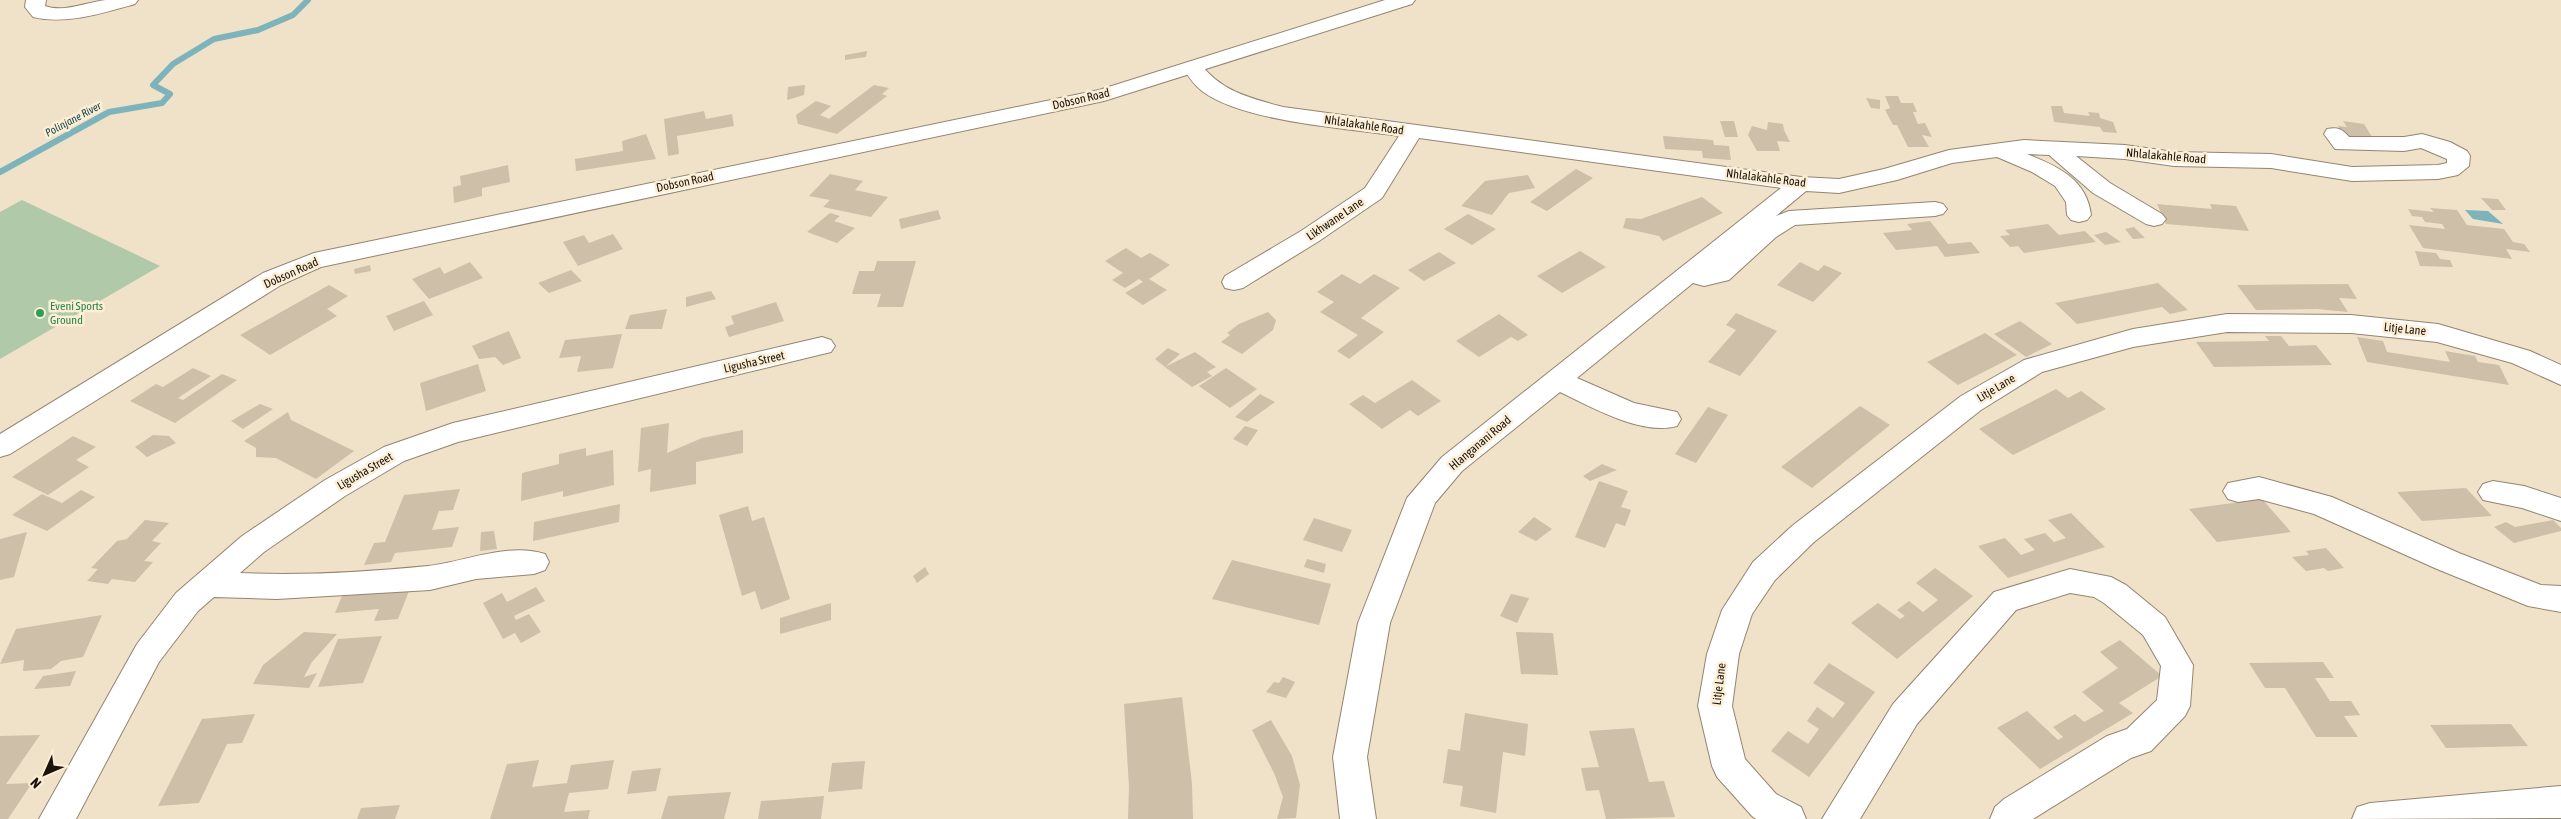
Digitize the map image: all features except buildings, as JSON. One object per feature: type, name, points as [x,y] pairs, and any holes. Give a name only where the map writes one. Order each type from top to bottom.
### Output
[{"type":"street","points":[[36,0],[35,7],[40,13],[49,14],[100,8],[128,0]]},
{"type":"street","name":"Dobson Road","points":[[0,447],[272,279],[314,261],[1104,95],[1405,0]]},
{"type":"street","name":"Nhlalakahle Road","points":[[1193,67],[1199,79],[1215,91],[1281,113],[1801,184],[1838,186],[1889,175],[1949,157],[2024,148],[2125,152],[2174,159],[2271,161],[2352,174],[2415,173],[2450,170],[2458,166],[2459,156],[2442,147],[2422,141],[2404,144],[2343,144],[2335,134]]},
{"type":"street","name":"Likhwane Lane","points":[[1234,282],[1310,236],[1374,193],[1412,132]]},
{"type":"street","points":[[2056,149],[2074,170],[2097,187],[2154,219]]},
{"type":"street","points":[[2001,150],[2054,175],[2073,188],[2080,204],[2079,215]]},
{"type":"street","name":"Hlanganani Road","points":[[1358,819],[1350,757],[1374,624],[1422,498],[1452,464],[1801,184]]},
{"type":"street","points":[[1688,274],[1704,278],[1720,274],[1768,232],[1790,218],[1935,208]]},
{"type":"street","name":"Litje Lane","points":[[1788,819],[1764,805],[1728,766],[1715,706],[1723,654],[1738,610],[1764,571],[1803,534],[1971,403],[2033,366],[2133,338],[2227,323],[2351,324],[2438,332],[2521,357],[2561,376]]},
{"type":"street","name":"Ligusha Street","points":[[57,819],[148,653],[186,602],[253,544],[335,488],[394,454],[453,433],[822,346]]},
{"type":"street","points":[[1557,380],[1623,410],[1649,419],[1667,419]]},
{"type":"street","points":[[2238,492],[2259,488],[2322,505],[2448,561],[2539,597],[2561,599]]},
{"type":"street","points":[[2492,492],[2524,497],[2561,510]]},
{"type":"street","points":[[206,584],[277,587],[430,578],[476,567],[534,562]]},
{"type":"street","points":[[1840,819],[1905,714],[2005,601],[2070,581],[2100,586],[2115,594],[2154,626],[2177,665],[2173,706],[2139,740],[2119,747],[2094,762],[2016,810],[2008,819]]},
{"type":"street","points":[[2370,819],[2561,802]]},
{"type":"green space","name":"Eveni Sports Ground","points":[[22,200],[160,266],[0,359],[0,212]]},
{"type":"water","points":[[2465,210],[2488,211],[2503,224],[2473,219]]},
{"type":"waterway","name":"Polinjane River","points":[[0,172],[109,112],[162,103],[170,94],[153,85],[173,64],[214,39],[258,30],[293,15],[308,0]]},
{"type":"place","name":"Eveni Sports Ground","points":[[40,313]]}]
